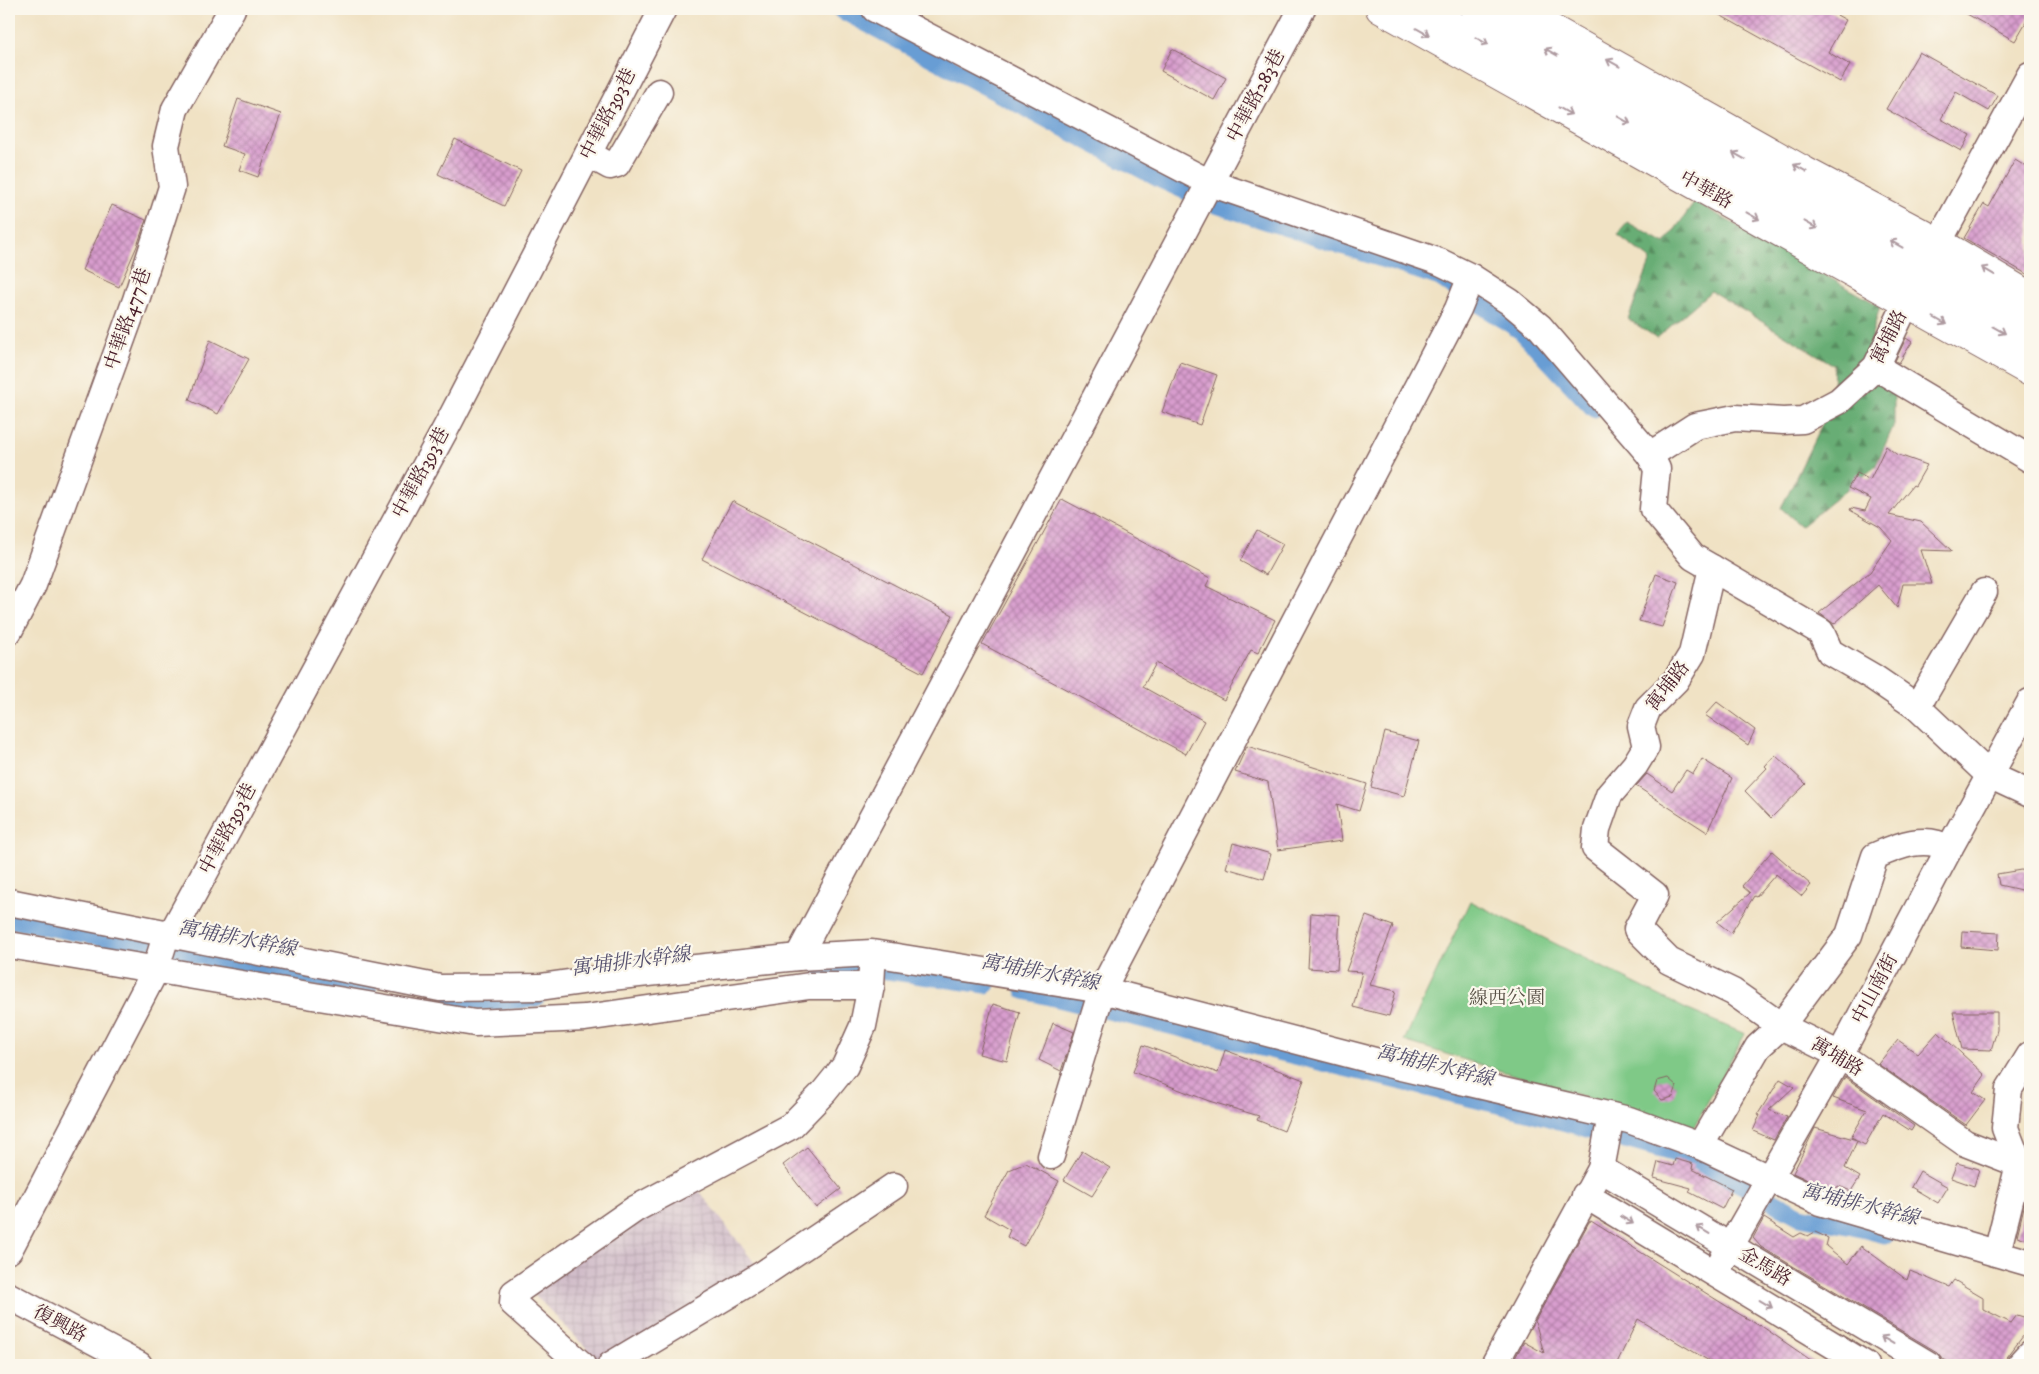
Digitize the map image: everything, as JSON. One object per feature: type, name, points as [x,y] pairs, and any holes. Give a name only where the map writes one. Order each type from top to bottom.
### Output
[{"type":"main road","name":"中華路","points":[[1380,9],[1922,272],[2030,319]]},
{"type":"main road","name":"中華路","points":[[1424,9],[1922,272],[2030,296]]},
{"type":"main road","name":"中華路","points":[[1475,9],[1922,272],[2030,348]]},
{"type":"main road","name":"中華路","points":[[1517,9],[1805,171],[1922,272],[2030,372]]},
{"type":"street","name":"中華路477巷","points":[[9,631],[33,585],[136,300],[172,187],[166,146],[175,110],[232,9]]},
{"type":"street","name":"中華路393巷","points":[[9,1250],[155,971],[168,936],[446,428],[663,9]]},
{"type":"street","points":[[875,9],[1204,193],[1440,262],[1471,277],[1510,302],[1540,327],[1650,455],[1657,469],[1653,509],[1693,557],[1821,632],[1830,652],[1917,707],[1989,775],[2030,794]]},
{"type":"street","name":"中華路283巷","points":[[798,957],[1302,9]]},
{"type":"street","name":"寓埔路","points":[[1650,455],[1695,426],[1735,418],[1783,421],[1803,420],[1839,401],[1876,367],[1922,272],[2030,75]]},
{"type":"street","points":[[588,154],[610,166],[617,164],[659,92]]},
{"type":"street","points":[[1051,1156],[1102,990],[1458,310],[1471,277]]},
{"type":"street","points":[[1876,367],[2030,459]]},
{"type":"street","name":"寓埔路","points":[[1712,568],[1692,654],[1676,680],[1648,708],[1641,726],[1646,747],[1635,765],[1609,795],[1597,829],[1595,848],[1655,895],[1637,928],[1669,961],[1733,992],[1781,1026],[1840,1055],[1966,1143],[2019,1164]]},
{"type":"street","points":[[1917,707],[1984,592]]},
{"type":"street","name":"中山南街","points":[[1714,1273],[1731,1247],[1768,1178],[1840,1055],[1948,849],[2030,702]]},
{"type":"street","points":[[1700,1146],[1758,1047],[1781,1026],[1849,934],[1875,856],[1900,845],[1916,841],[1941,844],[1948,849]]},
{"type":"street","points":[[9,902],[168,936],[440,988],[540,987],[611,977],[798,957],[872,953],[1102,990],[1379,1062],[1629,1120],[1700,1146],[1820,1202],[2030,1263]]},
{"type":"street","points":[[9,945],[155,971],[475,1023],[585,1018],[809,986],[872,986]]},
{"type":"street","points":[[582,1365],[513,1303],[514,1293],[635,1209],[791,1126],[824,1092],[844,1066],[863,1026],[872,986],[872,953]]},
{"type":"street","points":[[1997,1253],[2019,1164],[2005,1128],[2009,1089],[2030,1055]]},
{"type":"street","points":[[1494,1365],[1585,1195],[1603,1157],[1611,1116]]},
{"type":"street","name":"金馬路","points":[[1603,1157],[1731,1247],[1929,1365]]},
{"type":"street","points":[[611,1365],[763,1274],[894,1186]]},
{"type":"street","name":"金馬路","points":[[1585,1195],[1866,1365]]},
{"type":"street","name":"復興路","points":[[9,1296],[139,1365]]},
{"type":"street","points":[[2020,1365],[2030,1354]]},
{"type":"shaded area","points":[[695,1185],[763,1274],[603,1365],[530,1290]]},
{"type":"green space","points":[[1695,202],[1880,306],[1865,359],[1833,390],[1834,365],[1711,291],[1657,338],[1628,319],[1651,260],[1618,235],[1627,222],[1665,243]]},
{"type":"green space","points":[[1877,381],[1894,390],[1894,425],[1875,467],[1801,526],[1781,508],[1823,422]]},
{"type":"green space","name":"線西公園","points":[[1470,901],[1686,1009],[1745,1034],[1692,1130],[1404,1041]]},
{"type":"building","points":[[1709,9],[1826,9],[1846,20],[1828,52],[1850,65],[1840,82]]},
{"type":"building","points":[[1958,9],[2030,9],[2030,15],[2015,41]]},
{"type":"building","points":[[1172,49],[1226,78],[1214,100],[1161,71]]},
{"type":"building","points":[[1919,52],[1998,96],[1989,111],[1956,92],[1941,119],[1970,135],[1961,151],[1886,109]]},
{"type":"building","points":[[238,99],[281,114],[258,177],[239,170],[245,154],[222,146]]},
{"type":"building","points":[[455,139],[521,171],[504,206],[438,174]]},
{"type":"building","points":[[2015,160],[2030,169],[2030,276],[1964,238],[1984,204],[1989,207]]},
{"type":"building","points":[[112,205],[146,220],[119,287],[82,270]]},
{"type":"building","points":[[1906,338],[1912,342],[1899,363],[1895,361]]},
{"type":"building","points":[[210,340],[249,359],[218,414],[189,400]]},
{"type":"building","points":[[1180,362],[1217,375],[1200,425],[1162,412]]},
{"type":"building","points":[[1886,446],[1896,454],[1927,465],[1915,486],[1913,485],[1889,515],[1921,522],[1952,551],[1921,550],[1932,584],[1903,584],[1897,608],[1878,585],[1834,624],[1819,613],[1870,572],[1892,540],[1880,527],[1850,510],[1851,508],[1865,511],[1871,499],[1848,488],[1857,473],[1870,480]]},
{"type":"building","points":[[1062,499],[1210,578],[1206,586],[1275,620],[1258,653],[1251,650],[1224,700],[1156,663],[1143,687],[1204,721],[1186,754],[982,644]]},
{"type":"building","points":[[732,501],[953,615],[923,673],[702,559]]},
{"type":"building","points":[[1257,530],[1283,544],[1266,575],[1240,561]]},
{"type":"building","points":[[1656,574],[1678,582],[1662,627],[1639,621]]},
{"type":"building","points":[[1717,702],[1755,730],[1748,745],[1705,715]]},
{"type":"building","points":[[1385,732],[1419,741],[1404,796],[1371,787]]},
{"type":"building","points":[[1247,746],[1367,784],[1359,811],[1337,804],[1342,841],[1278,850],[1268,782],[1235,772]]},
{"type":"building","points":[[1775,755],[1806,784],[1771,818],[1745,791],[1767,768],[1765,766]]},
{"type":"building","points":[[1702,759],[1732,778],[1707,832],[1636,786],[1647,774],[1672,791],[1686,770],[1693,774]]},
{"type":"building","points":[[1233,843],[1271,854],[1264,879],[1226,868]]},
{"type":"building","points":[[1772,851],[1811,885],[1802,896],[1776,874],[1756,897],[1754,896],[1731,933],[1717,922],[1750,893],[1742,886]]},
{"type":"building","points":[[2021,870],[2030,872],[2030,892],[1999,885],[1997,874]]},
{"type":"building","points":[[1311,913],[1340,915],[1337,970],[1308,968]]},
{"type":"building","points":[[1366,916],[1393,926],[1370,985],[1396,991],[1389,1016],[1353,1007],[1362,972],[1346,971]]},
{"type":"building","points":[[1962,931],[1999,933],[1998,950],[1961,947]]},
{"type":"building","points":[[993,1004],[1020,1012],[1007,1061],[979,1054]]},
{"type":"building","points":[[1953,1012],[1997,1012],[1997,1030],[1991,1050],[1962,1049]]},
{"type":"building","points":[[1053,1023],[1074,1032],[1061,1071],[1039,1060]]},
{"type":"building","points":[[1938,1032],[1985,1075],[1973,1092],[1985,1100],[1966,1125],[1878,1064],[1898,1040],[1918,1054]]},
{"type":"building","points":[[1143,1045],[1218,1073],[1225,1050],[1304,1080],[1284,1131],[1257,1120],[1259,1116],[1209,1101],[1133,1072]]},
{"type":"building","points":[[1845,1077],[1914,1126],[1911,1131],[1883,1113],[1865,1145],[1857,1141],[1845,1168],[1860,1177],[1851,1191],[1838,1186],[1835,1191],[1793,1173],[1815,1128],[1857,1140],[1851,1137],[1867,1110],[1833,1098]]},
{"type":"building","points":[[1668,1078],[1677,1086],[1673,1097],[1662,1100],[1654,1091],[1657,1081]]},
{"type":"building","points":[[1780,1079],[1794,1087],[1769,1110],[1787,1117],[1774,1140],[1753,1131],[1760,1115],[1758,1114]]},
{"type":"building","points":[[807,1147],[841,1189],[816,1208],[783,1165]]},
{"type":"building","points":[[1082,1151],[1110,1168],[1092,1196],[1064,1180]]},
{"type":"building","points":[[1675,1159],[1693,1164],[1692,1169],[1732,1189],[1722,1209],[1689,1192],[1691,1188],[1654,1178],[1658,1162],[1673,1166]]},
{"type":"building","points":[[1026,1163],[1059,1181],[1024,1246],[1007,1237],[1010,1230],[984,1215],[1009,1170]]},
{"type":"building","points":[[1957,1163],[1979,1169],[1974,1186],[1951,1178]]},
{"type":"building","points":[[1920,1171],[1948,1187],[1938,1203],[1911,1187]]},
{"type":"building","points":[[2028,1190],[2030,1192],[2030,1240],[2017,1236]]},
{"type":"building","points":[[1764,1218],[1794,1237],[1801,1233],[1808,1236],[1815,1232],[1828,1238],[1826,1246],[1848,1264],[1861,1246],[1907,1280],[1910,1271],[1949,1287],[1954,1280],[1983,1297],[1983,1309],[2011,1323],[2017,1315],[2030,1319],[2030,1327],[2001,1365],[1954,1365],[1943,1359],[1937,1352],[1761,1247],[1753,1238]]},
{"type":"building","points":[[1591,1221],[1736,1312],[1760,1325],[1818,1365],[1716,1365],[1638,1319],[1616,1365],[1511,1365],[1524,1342],[1544,1353],[1535,1321]]},
{"type":"waterway","points":[[841,9],[1163,180],[1216,204],[1440,277],[1522,331],[1594,408]]},
{"type":"waterway","name":"寓埔排水幹線","points":[[9,919],[368,987]]},
{"type":"waterway","name":"寓埔排水幹線","points":[[822,968],[873,968],[986,984]]},
{"type":"waterway","name":"寓埔排水幹線","points":[[1025,990],[1535,1113],[1693,1158],[1800,1216],[1885,1234]]},
{"type":"waterway","name":"寓埔排水幹線","points":[[454,998],[497,1002],[536,997]]}]
